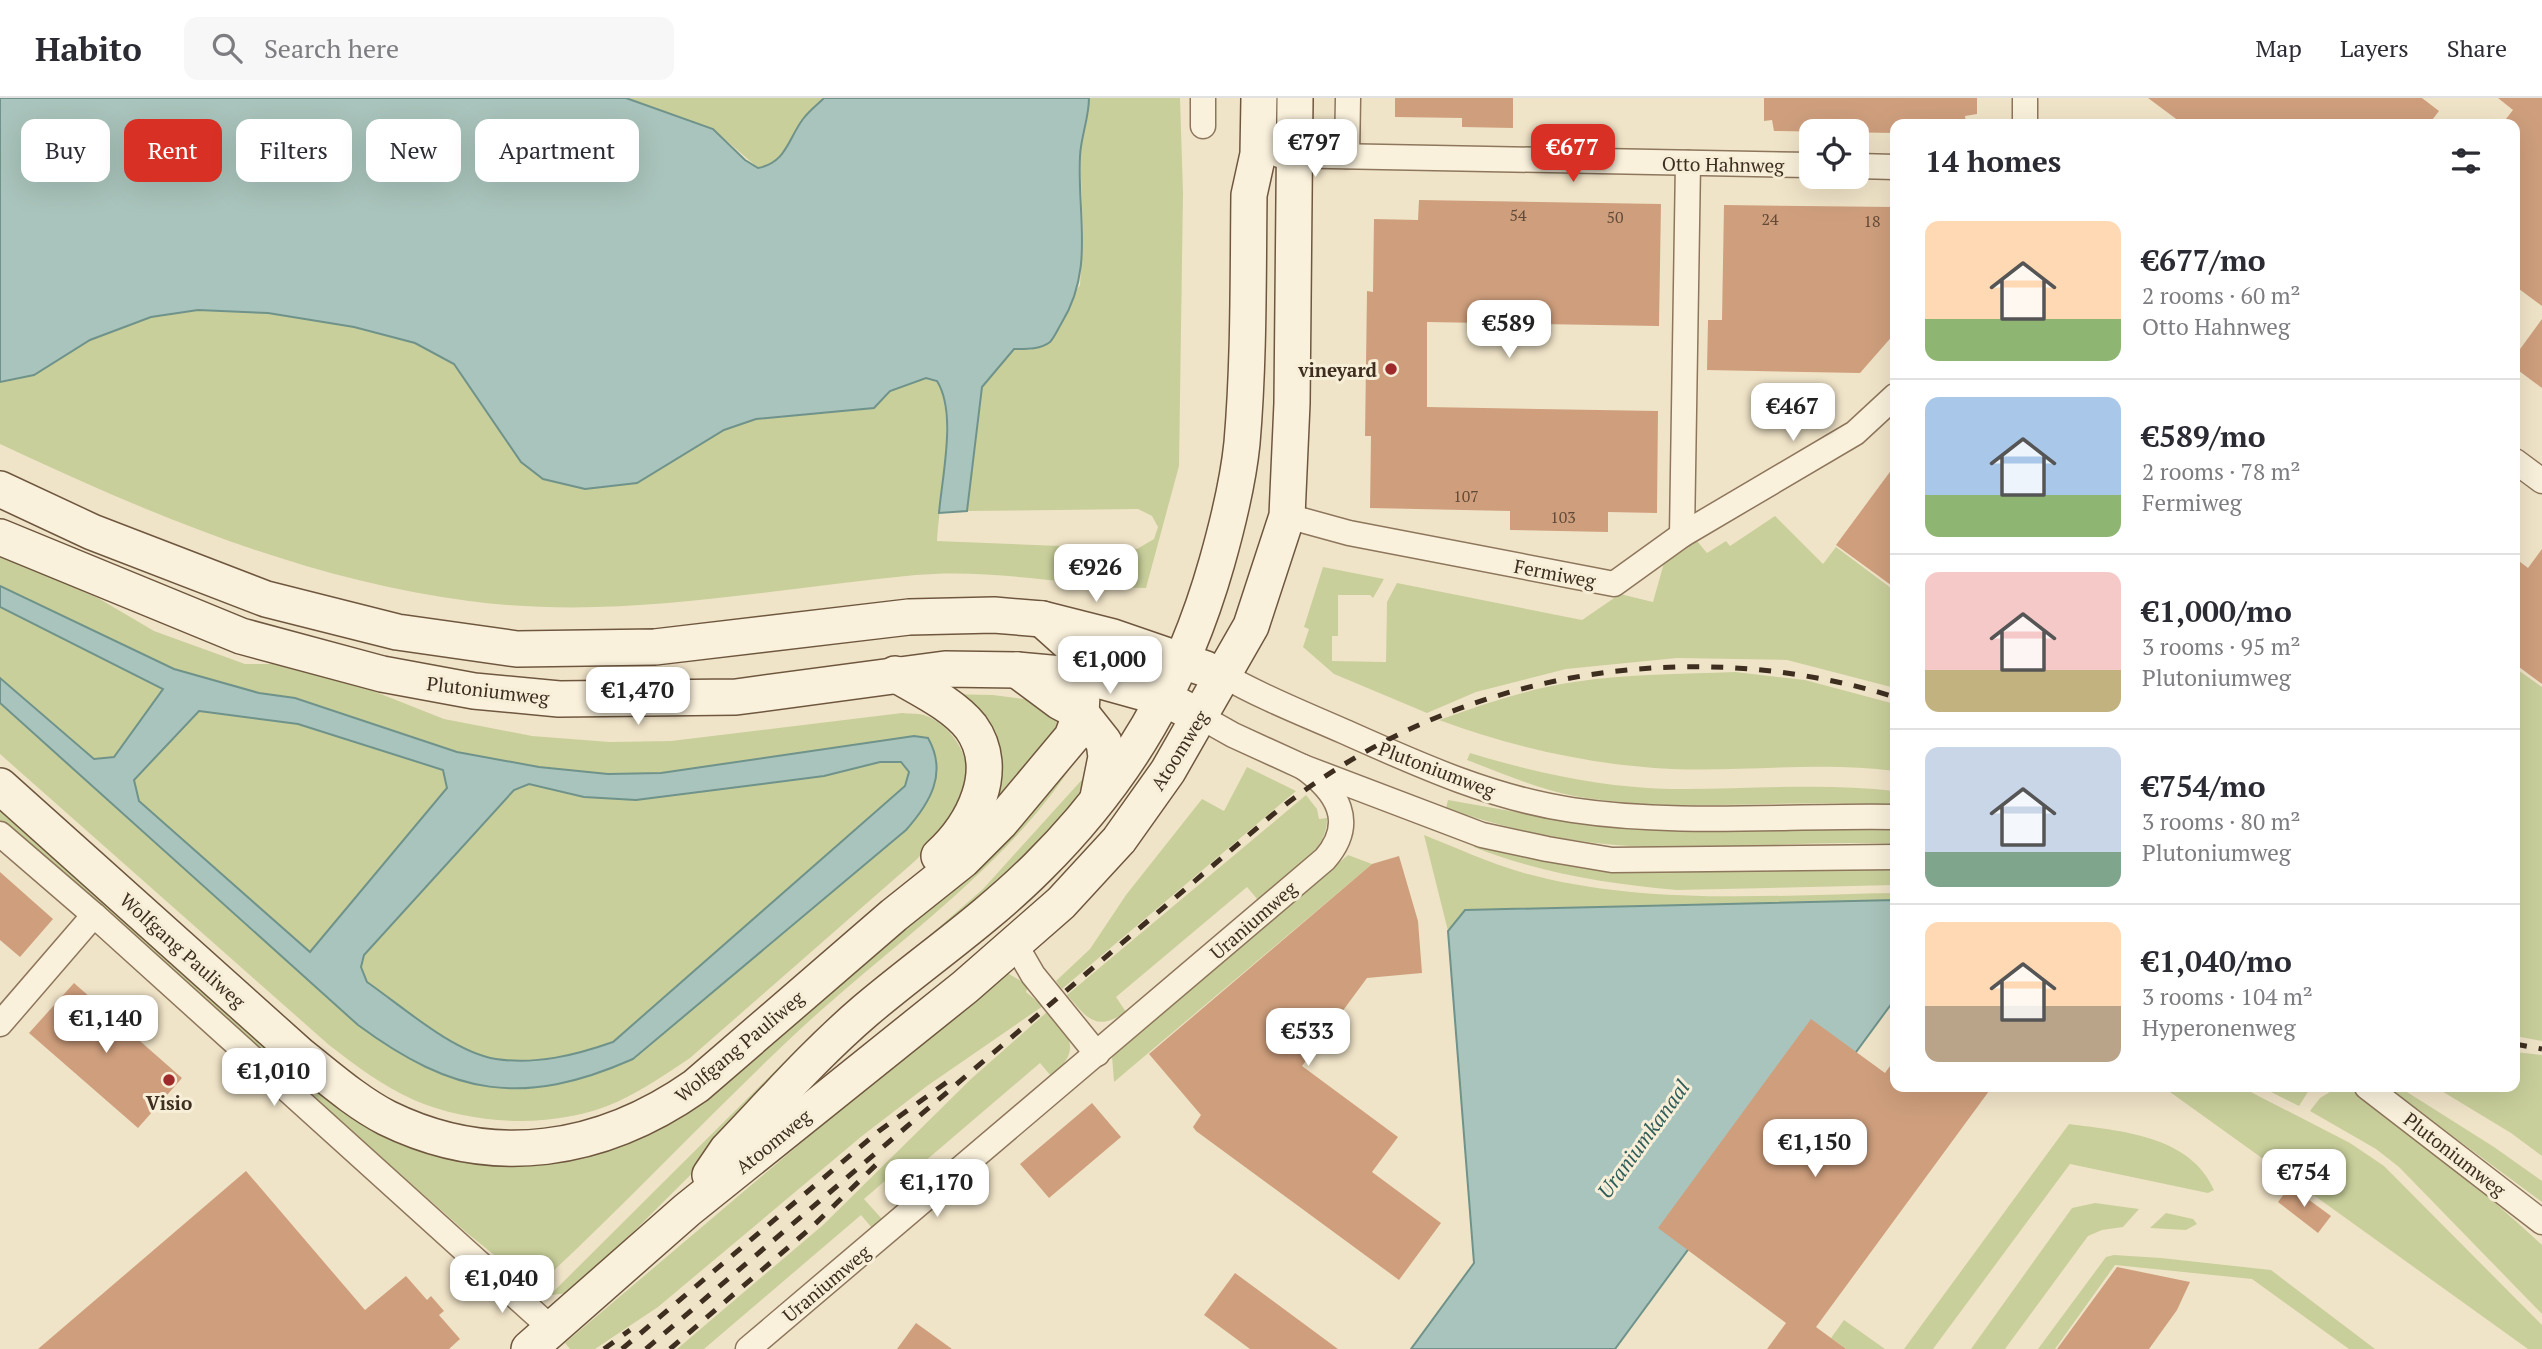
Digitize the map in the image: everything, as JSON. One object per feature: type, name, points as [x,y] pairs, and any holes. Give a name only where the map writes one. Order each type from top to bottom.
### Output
[{"type":"main road","name":"Atoomweg","points":[[687,1210],[727,1150],[790,1084],[864,1012],[989,912],[1039,866],[1097,804],[1138,746],[1166,699],[1204,609],[1229,520],[1241,445],[1249,195],[1258,155],[1259,98]]},
{"type":"main road","name":"Atoomweg","points":[[541,1339],[687,1210],[1015,944],[1061,903],[1119,840],[1168,771],[1201,717],[1251,626],[1287,516],[1292,403],[1295,98]]},
{"type":"main road","name":"Plutoniumweg","points":[[0,489],[92,532],[266,600],[397,632],[517,649],[655,647],[909,617],[967,614],[1042,619],[1122,639],[1223,676]]},
{"type":"main road","name":"Plutoniumweg","points":[[0,537],[241,636],[382,674],[474,691],[559,699],[736,697],[945,668],[1017,670],[1083,676],[1166,699],[1201,717]]},
{"type":"main road","points":[[1042,619],[1071,645],[1083,676]]},
{"type":"main road","points":[[1017,670],[1060,702],[1082,713],[1104,742],[1106,757],[1097,804]]},
{"type":"main road","name":"Wolfgang Pauliweg","points":[[0,771],[331,1062],[413,1113],[484,1131],[536,1132],[582,1125],[628,1109],[702,1061],[953,843],[972,814],[980,795],[984,762],[979,744],[971,727],[958,715],[895,674]]},
{"type":"main road","name":"Wolfgang Pauliweg","points":[[0,786],[300,1055],[344,1090],[387,1118],[442,1139],[496,1148],[534,1148],[589,1139],[662,1110],[696,1086],[894,915],[934,886],[1000,823],[1072,737],[1082,713],[1083,676]]},
{"type":"street","points":[[1203,98],[1203,126]]},
{"type":"street","points":[[1346,156],[1348,98]]},
{"type":"street","points":[[2025,98],[2025,119]]},
{"type":"street","name":"Otto Hahnweg","points":[[1258,155],[1799,165]]},
{"type":"street","points":[[1682,535],[1688,163]]},
{"type":"street","points":[[1869,166],[1890,167]]},
{"type":"street","name":"Fermiweg","points":[[1287,516],[1349,533],[1614,584],[1682,535],[1855,433],[1890,401]]},
{"type":"street","points":[[2520,465],[2542,481]]},
{"type":"street","name":"Plutoniumweg","points":[[1223,676],[1254,693],[1434,772],[1539,803],[1573,810],[1699,820],[1890,817]]},
{"type":"street","name":"Plutoniumweg","points":[[1201,717],[1303,767],[1482,835],[1612,860],[1890,857]]},
{"type":"street","name":"Uraniumweg","points":[[748,1349],[1325,859],[1340,832],[1342,817],[1331,792],[1303,767]]},
{"type":"street","points":[[0,834],[94,915],[541,1339]]},
{"type":"street","points":[[0,1024],[94,915]]},
{"type":"street","points":[[1015,944],[1033,975],[1097,1055]]},
{"type":"street","name":"Plutoniumweg","points":[[2373,1092],[2542,1222]]},
{"type":"green space","points":[[626,98],[824,98],[804,118],[781,155],[758,168],[713,129]]},
{"type":"green space","points":[[1089,98],[1180,98],[1183,193],[1179,466],[1146,588],[945,573],[638,605],[525,606],[469,601],[408,591],[288,561],[171,519],[0,444],[0,382],[34,375],[90,340],[151,317],[198,310],[268,313],[354,327],[415,343],[454,364],[485,406],[724,430],[756,419],[874,408],[890,391],[927,378],[937,381],[946,414],[945,458],[937,541],[1137,549],[1154,539],[1158,527],[1152,516],[1138,509],[967,511],[982,387],[1014,349],[1031,350],[1080,285],[1083,231],[1080,154]]},
{"type":"green space","points":[[1775,516],[1823,564],[1836,547],[1890,587],[1890,687],[1787,660],[1677,658],[1566,669],[1476,692],[1427,713],[1334,674],[1303,647],[1309,629],[1304,627],[1323,567],[1384,579],[1373,598],[1370,595],[1338,595],[1338,636],[1332,636],[1332,661],[1386,662],[1387,602],[1397,583],[1582,620],[1620,594],[1653,602],[1664,563],[1697,541],[1707,553],[1726,541],[1730,546]]},
{"type":"green space","points":[[0,555],[98,598],[154,631],[245,664],[284,664],[343,679],[444,719],[532,736],[610,742],[671,741],[902,713],[919,714],[935,720],[953,737],[965,759],[967,783],[960,804],[949,822],[915,861],[690,1058],[672,1070],[617,1102],[568,1117],[516,1121],[463,1115],[414,1100],[370,1075],[329,1045],[0,754],[0,703],[358,1025],[419,1064],[446,1076],[473,1084],[501,1087],[531,1086],[602,1072],[906,830],[929,738],[914,736],[661,773],[609,774],[539,767],[457,752],[295,698],[259,693],[174,669],[0,586]]},
{"type":"green space","points":[[0,607],[163,689],[114,758],[94,759],[0,678]]},
{"type":"green space","points":[[1735,672],[1805,680],[1890,703],[1890,770],[1839,767],[1700,770],[1612,764],[1525,747],[1439,720],[1539,689],[1594,679]]},
{"type":"green space","points":[[2520,672],[2542,687],[2542,1041],[2520,1037]]},
{"type":"green space","points":[[948,694],[993,695],[1031,700],[1074,718],[985,817]]},
{"type":"green space","points":[[199,711],[298,724],[443,770],[447,788],[310,952],[139,801],[134,780]]},
{"type":"green space","points":[[1088,739],[1060,783],[1027,824],[991,861],[953,898],[794,1035],[535,1288],[467,1233],[0,821],[0,798],[407,1135],[626,1136]]},
{"type":"green space","points":[[1470,753],[1569,778],[1644,788],[1839,787],[1890,790],[1890,806],[1614,802],[1560,793],[1467,760]]},
{"type":"green space","points":[[880,762],[901,762],[909,772],[905,786],[613,1042],[556,1058],[526,1061],[479,1055],[445,1038],[367,982],[361,967],[364,955],[513,790],[529,784],[584,797],[636,800],[824,776]]},
{"type":"green space","points":[[1247,767],[1296,791],[1062,989],[1056,981],[1090,949],[1126,895],[1202,799],[1224,811]]},
{"type":"green space","points":[[1088,773],[1068,816],[1047,837],[860,1006],[583,1282],[570,1293],[550,1295],[784,1062],[983,889]]},
{"type":"green space","points":[[1306,795],[1317,809],[1319,819],[1327,818],[1320,843],[1302,864],[1258,900],[1247,887],[1116,997],[1126,1012],[1100,1022],[1081,1011],[1067,995]]},
{"type":"green space","points":[[1448,800],[1579,823],[1890,827],[1890,844],[1629,846],[1559,838],[1446,808]]},
{"type":"green space","points":[[1424,835],[1524,873],[1616,890],[1708,896],[1890,893],[1890,900],[1465,910],[1448,931]]},
{"type":"green space","points":[[1474,842],[1890,869],[1890,885],[1677,890],[1600,881],[1523,864],[1474,847]]},
{"type":"green space","points":[[1348,855],[1372,864],[1114,1082],[1112,1056]]},
{"type":"green space","points":[[1009,974],[1028,985],[1026,992],[1043,1006],[927,1086],[862,1136],[658,1307],[595,1349],[570,1349],[565,1343],[999,975]]},
{"type":"green space","points":[[1048,1011],[1063,1028],[1070,1044],[1067,1059],[1061,1067],[1051,1076],[1040,1063],[917,1168],[927,1181],[918,1189],[901,1167],[864,1199],[882,1219],[872,1228],[861,1215],[704,1349],[677,1349],[823,1225],[972,1078]]},
{"type":"green space","points":[[2520,1053],[2542,1055],[2542,1156],[2511,1133],[2443,1092],[2520,1092]]},
{"type":"green space","points":[[2170,1092],[2251,1092],[2350,1143],[2384,1166],[2542,1325],[2542,1349],[2528,1349]]},
{"type":"green space","points":[[2271,1092],[2308,1092],[2299,1106]]},
{"type":"green space","points":[[2330,1092],[2354,1092],[2496,1203],[2542,1245],[2542,1314],[2399,1167],[2376,1149],[2310,1111],[2320,1098]]},
{"type":"green space","points":[[2393,1092],[2407,1092],[2542,1181],[2542,1202]]},
{"type":"green space","points":[[2069,1124],[2131,1133],[2171,1147],[2188,1157],[2203,1172],[2214,1190],[2208,1193],[2070,1164],[1933,1349],[1904,1349]]},
{"type":"green space","points":[[2095,1203],[2139,1209],[2123,1227],[2102,1230],[2088,1236],[2005,1349],[1971,1349],[2072,1208]]},
{"type":"green space","points":[[2166,1213],[2193,1219],[2197,1224],[2186,1230],[2150,1228]]},
{"type":"green space","points":[[2114,1255],[2271,1270],[2375,1349],[2349,1349],[2252,1279],[2115,1265],[2055,1349],[2038,1349],[2106,1257]]},
{"type":"green space","points":[[1844,1320],[1885,1349],[1846,1349],[1831,1338]]},
{"type":"water","points":[[0,98],[626,98],[713,129],[745,160],[758,168],[781,156],[803,119],[824,98],[1089,98],[1080,156],[1082,242],[1078,283],[1071,303],[1050,342],[1037,348],[1014,349],[982,387],[967,511],[939,513],[947,445],[946,410],[937,381],[926,378],[890,391],[874,408],[756,419],[724,430],[637,483],[585,489],[543,479],[521,462],[454,364],[415,343],[354,327],[268,313],[198,310],[151,317],[90,340],[34,375],[0,382]]},
{"type":"water","points":[[0,586],[174,669],[259,693],[295,698],[457,752],[539,767],[608,774],[661,773],[914,736],[928,738],[934,751],[936,775],[929,798],[906,830],[633,1059],[557,1084],[522,1088],[490,1087],[425,1067],[358,1025],[0,703],[0,678],[94,759],[114,757],[163,689],[0,607]],"holes":[[[199,711],[298,724],[443,770],[447,788],[310,952],[139,801],[134,780]],[[880,762],[901,762],[909,772],[905,786],[613,1042],[556,1058],[526,1061],[496,1059],[463,1048],[446,1038],[367,982],[361,967],[364,955],[514,790],[529,784],[584,797],[636,800],[824,776]]]},
{"type":"water","name":"Uraniumkanaal","points":[[1890,900],[1890,1006],[1784,1150],[1765,1145],[1615,1349],[1411,1349],[1474,1263],[1448,931],[1465,910]]},
{"type":"building","points":[[1395,98],[1513,98],[1513,128],[1462,127],[1462,118],[1395,117]]},
{"type":"building","points":[[1764,98],[1977,98],[1977,114],[1965,116],[1965,119],[1890,119],[1890,133],[1869,133],[1869,119],[1799,119],[1799,131],[1774,131],[1772,120],[1764,121]]},
{"type":"building","points":[[2148,98],[2422,98],[2439,111],[2433,119],[2176,119]]},
{"type":"building","points":[[2498,98],[2542,98],[2542,306],[2520,290],[2520,119],[2506,119],[2513,110]]},
{"type":"building","points":[[1419,200],[1661,204],[1659,326],[1427,322],[1427,407],[1658,411],[1657,513],[1608,512],[1608,532],[1510,530],[1510,511],[1370,508],[1371,436],[1365,436],[1367,291],[1373,292],[1374,219],[1418,220]]},
{"type":"building","points":[[1724,205],[1890,207],[1890,339],[1860,373],[1707,370],[1708,320],[1722,320]]},
{"type":"building","points":[[2542,319],[2542,388],[2520,372],[2520,349]]},
{"type":"building","points":[[1890,472],[1890,584],[1836,545]]},
{"type":"building","points":[[2542,549],[2542,684],[2520,668],[2520,562],[2528,568]]},
{"type":"building","points":[[1399,856],[1418,921],[1422,973],[1367,978],[1302,1066],[1398,1137],[1372,1172],[1441,1223],[1399,1280],[1196,1131],[1193,1127],[1201,1115],[1149,1054],[1372,864]]},
{"type":"building","points":[[0,872],[53,919],[20,957],[0,940]]},
{"type":"building","points":[[74,983],[182,1078],[138,1128],[29,1033]]},
{"type":"building","points":[[1811,1019],[1885,1073],[1890,1066],[1890,1092],[1988,1092],[1816,1327],[1846,1349],[1767,1349],[1786,1323],[1658,1228]]},
{"type":"building","points":[[1092,1103],[1121,1137],[1049,1198],[1020,1164]]},
{"type":"building","points":[[246,1171],[365,1310],[406,1276],[427,1300],[431,1296],[444,1311],[439,1315],[460,1339],[449,1349],[38,1349]]},
{"type":"building","points":[[2290,1186],[2331,1216],[2318,1233],[2278,1202]]},
{"type":"building","points":[[2117,1267],[2190,1282],[2177,1310],[2149,1349],[2057,1349]]},
{"type":"building","points":[[1235,1273],[1338,1349],[1250,1349],[1204,1315]]},
{"type":"building","points":[[916,1323],[952,1349],[897,1349]]},
{"type":"railway","points":[[646,1349],[1271,816],[1339,767],[1412,728],[1488,699],[1568,678],[1649,668],[1732,668],[1814,677],[1890,696]]},
{"type":"railway","points":[[2520,1045],[2542,1049]]},
{"type":"railway","points":[[622,1349],[879,1131],[947,1082]]},
{"type":"railway","points":[[670,1349],[812,1227],[884,1157]]},
{"type":"railway","points":[[604,1349],[630,1330]]},
{"type":"place","name":"vineyard","points":[[1391,369]]},
{"type":"place","name":"Visio","points":[[169,1080]]}]
